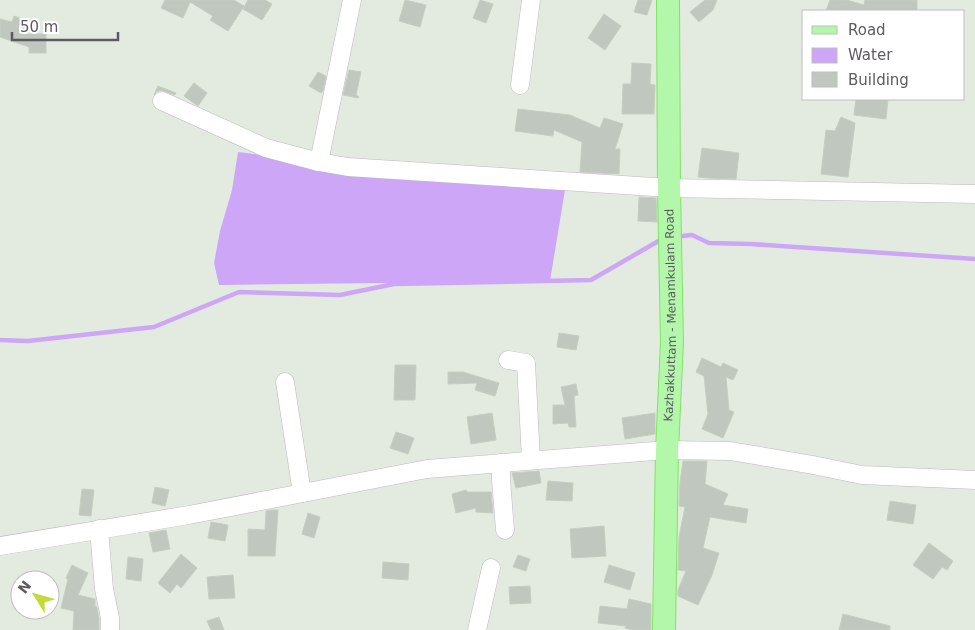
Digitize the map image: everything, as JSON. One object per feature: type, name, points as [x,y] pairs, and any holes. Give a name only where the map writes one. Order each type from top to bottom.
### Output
[{"type":"main road","name":"Kazhakkuttam - Menamkulam Road","points":[[664,630],[667,450],[672,342],[668,0]]},
{"type":"street","points":[[319,162],[352,0]]},
{"type":"street","points":[[520,84],[531,0]]},
{"type":"street","points":[[162,101],[266,148],[319,162],[348,167],[669,188],[975,194]]},
{"type":"street","points":[[508,360],[526,363],[532,460]]},
{"type":"street","points":[[286,382],[302,493]]},
{"type":"street","points":[[0,546],[189,515],[427,469],[667,450],[730,451],[862,475],[975,480]]},
{"type":"street","points":[[501,463],[505,530]]},
{"type":"street","points":[[99,530],[110,630]]},
{"type":"street","points":[[476,630],[492,568]]},
{"type":"water","points":[[238,152],[566,184],[550,281],[219,285],[214,263],[220,231],[232,190]]},
{"type":"building","points":[[165,0],[234,0],[244,6],[228,31],[210,20],[213,16],[190,2],[183,18],[161,8]]},
{"type":"building","points":[[248,0],[265,0],[272,4],[262,20],[243,9]]},
{"type":"building","points":[[405,0],[426,5],[420,27],[399,21]]},
{"type":"building","points":[[480,0],[493,4],[486,23],[473,18]]},
{"type":"building","points":[[638,0],[652,0],[647,15],[634,12]]},
{"type":"building","points":[[705,0],[717,0],[713,10],[699,22],[690,12]]},
{"type":"building","points":[[830,0],[847,0],[864,5],[865,0],[917,0],[917,10],[826,10]]},
{"type":"building","points":[[604,14],[621,26],[605,50],[588,38]]},
{"type":"building","points":[[14,16],[28,21],[23,34],[46,34],[46,53],[29,53],[29,47],[0,37],[0,19],[12,22]]},
{"type":"building","points":[[632,63],[651,64],[650,84],[655,85],[654,114],[622,114],[623,84],[631,84]]},
{"type":"building","points":[[349,70],[361,72],[356,95],[358,98],[343,95]]},
{"type":"building","points":[[318,72],[326,76],[321,93],[309,86]]},
{"type":"building","points":[[194,83],[207,93],[198,106],[184,96]]},
{"type":"building","points":[[158,86],[176,93],[175,95],[161,90],[154,95]]},
{"type":"building","points":[[856,100],[888,100],[886,119],[854,115]]},
{"type":"building","points":[[518,109],[570,115],[600,128],[604,118],[623,124],[615,149],[620,149],[619,174],[580,172],[582,142],[554,130],[553,136],[515,131]]},
{"type":"building","points":[[841,117],[855,123],[848,177],[821,174],[826,130],[835,131]]},
{"type":"building","points":[[702,148],[739,153],[736,179],[698,177]]},
{"type":"building","points":[[639,197],[656,198],[657,222],[638,221]]},
{"type":"building","points":[[559,333],[579,336],[576,350],[557,347]]},
{"type":"building","points":[[702,358],[721,367],[723,363],[738,370],[733,380],[726,377],[729,410],[734,412],[723,438],[702,429],[708,414],[704,376],[696,372]]},
{"type":"building","points":[[395,365],[416,365],[415,400],[394,400]]},
{"type":"building","points":[[448,372],[463,372],[499,383],[495,396],[475,390],[477,383],[448,384]]},
{"type":"building","points":[[576,384],[578,395],[574,396],[576,427],[569,427],[568,423],[553,424],[553,405],[565,405],[561,387]]},
{"type":"building","points":[[492,413],[496,440],[471,444],[467,417]]},
{"type":"building","points":[[655,413],[655,434],[625,439],[622,418]]},
{"type":"building","points":[[396,432],[414,438],[408,454],[390,448]]},
{"type":"building","points":[[683,461],[707,461],[705,484],[728,494],[723,505],[748,509],[746,523],[710,517],[703,548],[719,553],[712,575],[698,605],[678,596],[678,590],[686,571],[678,570],[679,537],[685,507],[679,506]]},
{"type":"building","points":[[539,471],[541,483],[516,488],[512,473]]},
{"type":"building","points":[[548,481],[573,483],[572,501],[546,500]]},
{"type":"building","points":[[155,487],[169,490],[165,506],[152,503]]},
{"type":"building","points":[[82,489],[94,490],[91,516],[79,515]]},
{"type":"building","points":[[466,490],[467,492],[491,492],[493,513],[476,512],[476,508],[456,513],[452,494]]},
{"type":"building","points":[[890,501],[916,505],[913,524],[887,520]]},
{"type":"building","points":[[278,510],[275,556],[248,556],[248,529],[265,530],[266,511]]},
{"type":"building","points":[[308,513],[320,517],[314,538],[302,534]]},
{"type":"building","points":[[211,522],[228,525],[225,541],[208,538]]},
{"type":"building","points":[[604,526],[606,556],[572,558],[570,529]]},
{"type":"building","points":[[166,530],[170,549],[153,552],[149,533]]},
{"type":"building","points":[[929,543],[953,561],[947,570],[942,567],[933,579],[913,565]]},
{"type":"building","points":[[181,554],[197,568],[181,588],[177,584],[170,593],[158,583]]},
{"type":"building","points":[[518,555],[530,559],[526,571],[513,567]]},
{"type":"building","points":[[128,557],[143,559],[141,581],[126,579]]},
{"type":"building","points":[[383,562],[409,564],[408,580],[382,578]]},
{"type":"building","points":[[72,565],[88,573],[78,595],[95,599],[99,630],[73,630],[74,611],[61,608],[68,579],[66,578]]},
{"type":"building","points":[[609,565],[635,573],[630,590],[604,582]]},
{"type":"building","points":[[233,575],[235,598],[209,599],[207,577]]},
{"type":"building","points":[[530,586],[531,603],[510,604],[509,587]]},
{"type":"building","points":[[629,599],[651,604],[651,630],[632,630],[625,628],[626,626],[598,623],[600,606],[627,609]]},
{"type":"building","points":[[843,614],[890,626],[890,630],[839,630]]},
{"type":"building","points":[[219,617],[224,630],[211,630],[207,621]]},
{"type":"waterway","points":[[683,236],[692,235],[709,243],[751,244],[975,259]]},
{"type":"waterway","points":[[0,340],[28,341],[154,327],[239,292],[340,295],[394,284],[591,280],[662,239]]}]
